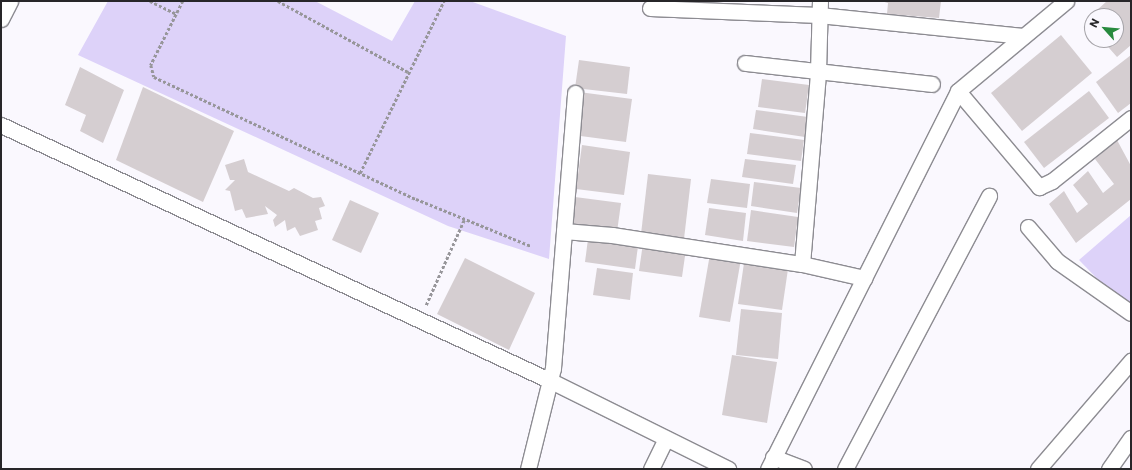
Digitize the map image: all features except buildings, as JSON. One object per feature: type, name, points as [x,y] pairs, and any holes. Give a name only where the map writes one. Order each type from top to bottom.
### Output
[{"type":"street","points":[[1,19],[10,1]]},
{"type":"street","points":[[804,469],[771,463],[958,91],[1066,1]]},
{"type":"street","points":[[650,8],[819,8],[1023,36]]},
{"type":"street","points":[[802,264],[818,72],[819,8]]},
{"type":"street","points":[[745,63],[932,84]]},
{"type":"street","points":[[958,91],[1039,187],[1052,181],[1131,118]]},
{"type":"street","points":[[528,469],[551,381],[575,93]]},
{"type":"street","points":[[1,125],[551,381],[723,468]]},
{"type":"street","points":[[845,469],[989,196]]},
{"type":"street","points":[[1028,227],[1057,261],[1131,313]]},
{"type":"street","points":[[564,231],[612,235],[802,264],[864,278]]},
{"type":"street","points":[[1038,469],[1131,361]]},
{"type":"street","points":[[651,469],[666,438]]},
{"type":"street","points":[[1109,469],[1131,438]]},
{"type":"path","points":[[150,1],[177,14]]},
{"type":"path","points":[[183,1],[152,65],[154,77],[464,220],[531,246]]},
{"type":"path","points":[[278,1],[408,72]]},
{"type":"path","points":[[360,173],[444,1]]},
{"type":"path","points":[[419,320],[464,220]]},
{"type":"shaded area","points":[[108,1],[315,1],[392,41],[415,1],[470,1],[566,36],[549,259],[448,226],[78,55]]},
{"type":"shaded area","points":[[1131,215],[1131,307],[1115,297],[1079,260]]}]
